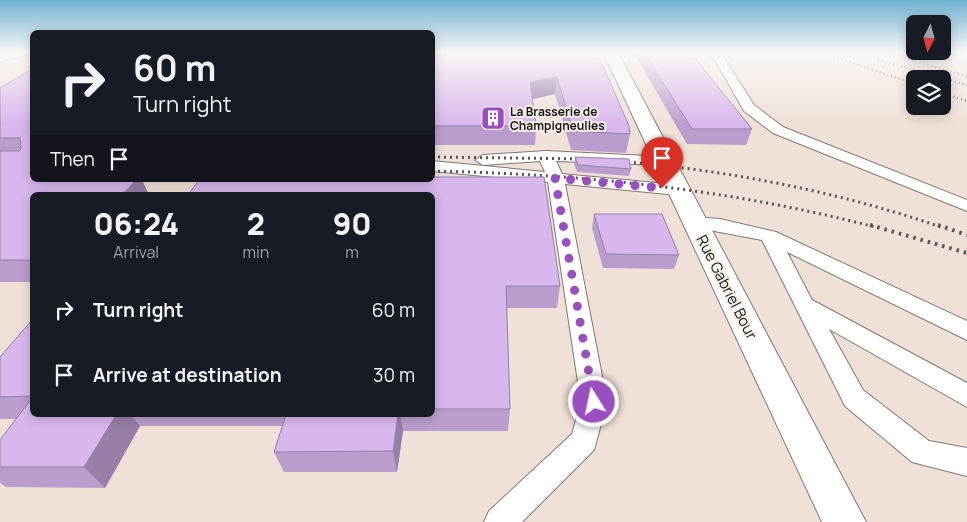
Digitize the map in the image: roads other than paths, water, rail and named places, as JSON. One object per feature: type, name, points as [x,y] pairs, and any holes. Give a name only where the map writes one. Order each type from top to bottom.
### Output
[{"type":"main road","name":"Rue Gabriel Bour","points":[[622,76],[844,522]]},
{"type":"lane","points":[[730,76],[749,108],[778,130],[967,206]]},
{"type":"lane","points":[[435,164],[546,156],[663,160]]},
{"type":"lane","points":[[500,522],[584,441],[594,402],[555,178],[546,156]]},
{"type":"lane","points":[[435,164],[678,190]]},
{"type":"lane","points":[[694,222],[720,225],[769,236],[967,331]]},
{"type":"lane","points":[[769,236],[854,398],[922,453],[967,462]]},
{"type":"lane","points":[[804,305],[967,396]]},
{"type":"railway","points":[[892,76],[906,81]]},
{"type":"railway","points":[[937,76],[967,85]]},
{"type":"railway","points":[[951,96],[967,101]]},
{"type":"railway","points":[[435,157],[588,159]]},
{"type":"railway","points":[[616,161],[699,170],[781,184],[862,203],[941,227]]},
{"type":"railway","points":[[435,171],[544,176],[655,186],[765,203],[875,227]]},
{"type":"railway","points":[[870,225],[967,253]]},
{"type":"railway","points":[[938,225],[967,235]]},
{"type":"place","name":"La Brasserie de Champigneulles","points":[[493,118]]}]
